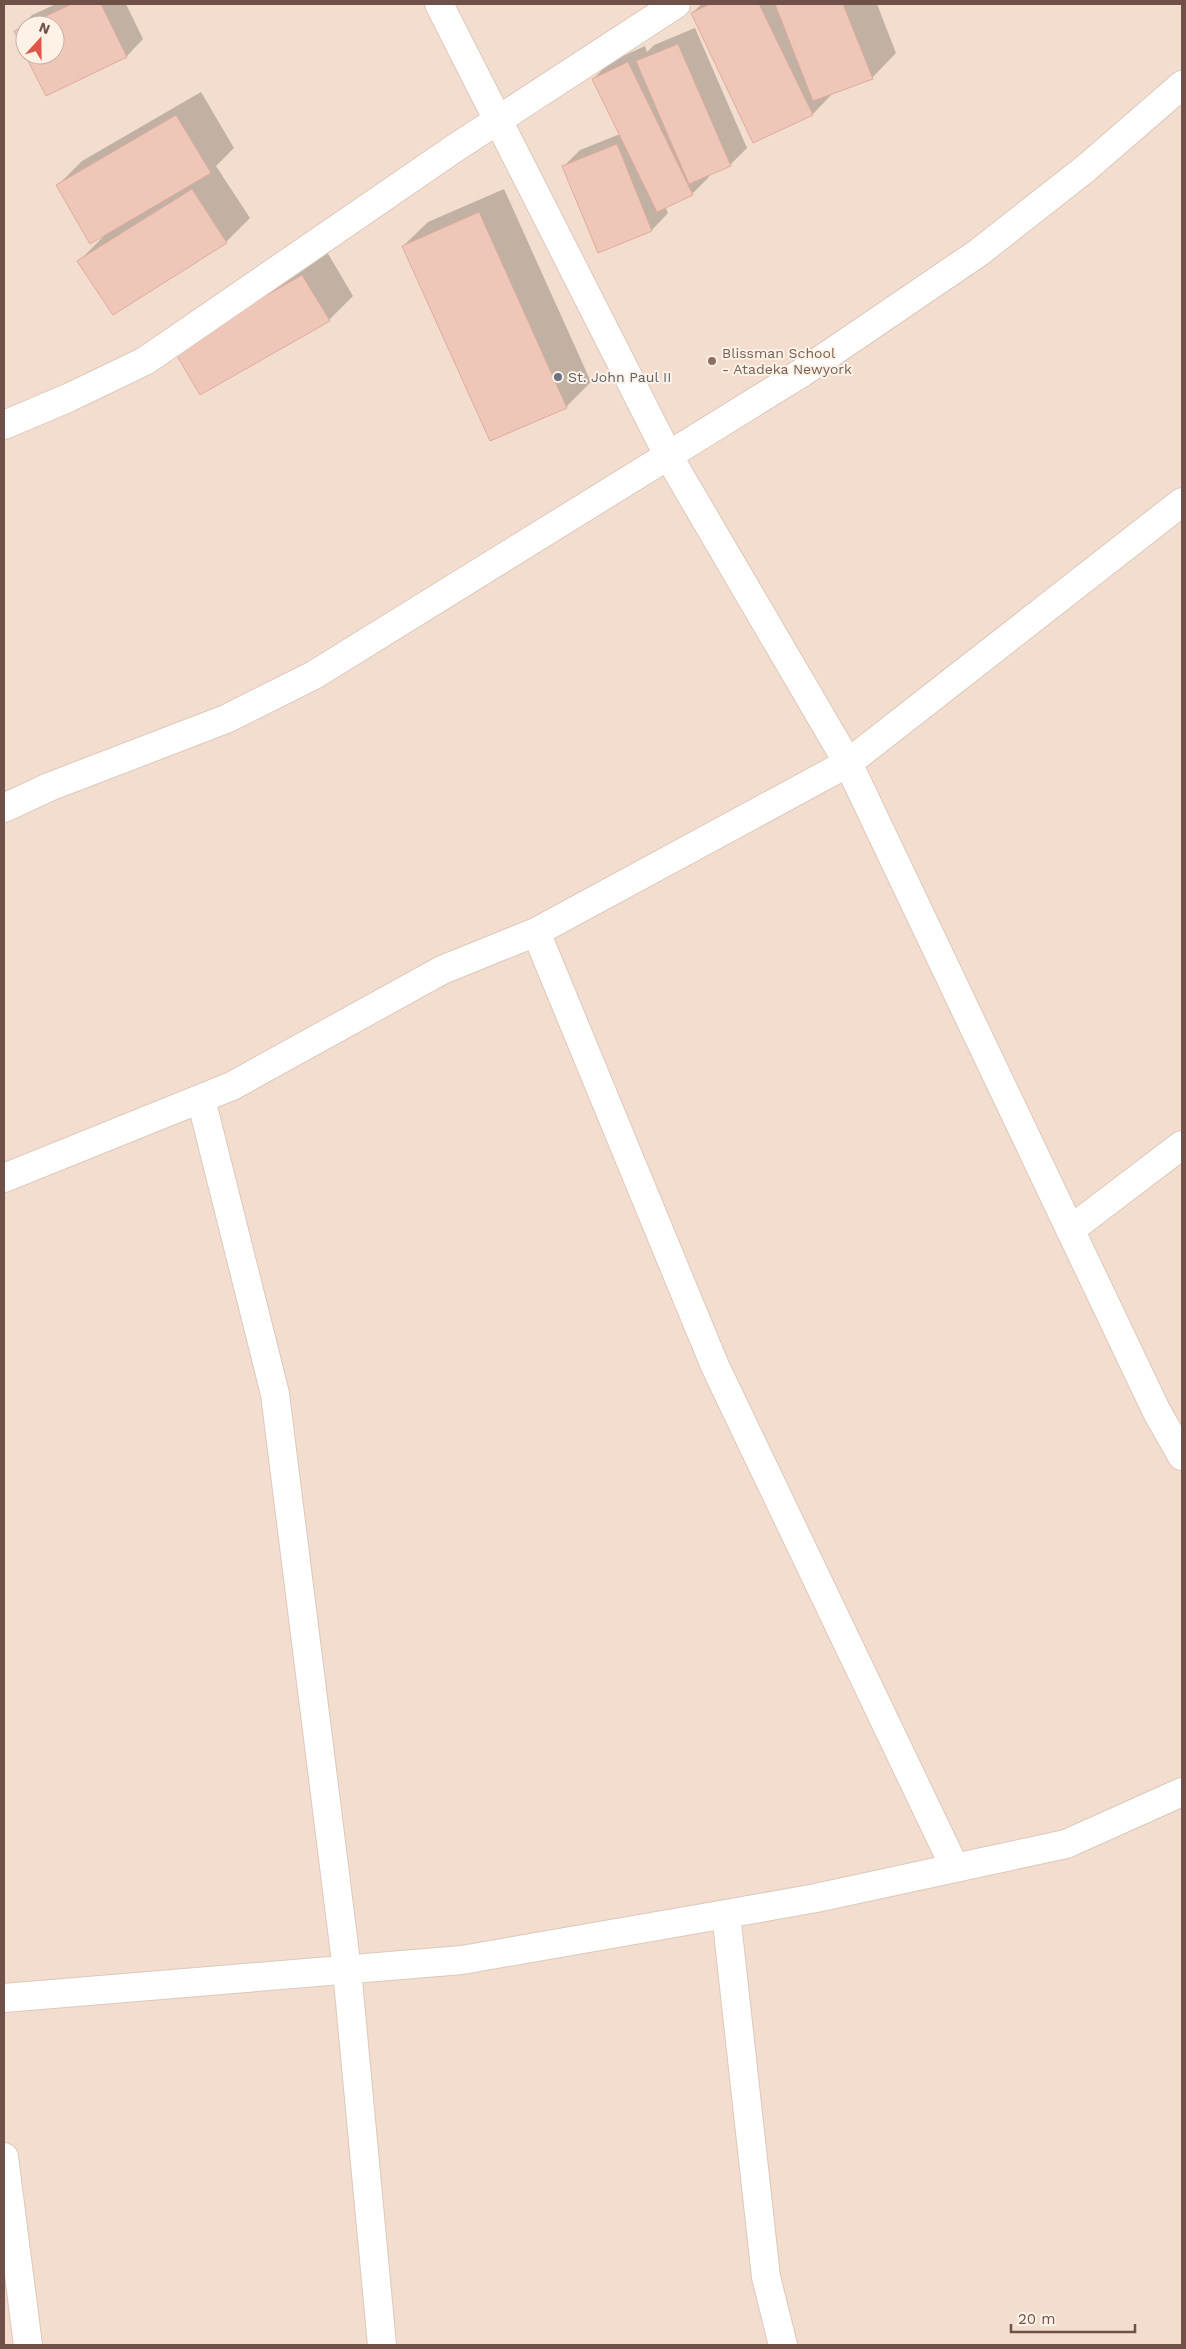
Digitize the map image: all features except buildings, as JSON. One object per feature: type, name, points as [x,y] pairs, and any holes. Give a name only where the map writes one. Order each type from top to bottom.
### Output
[{"type":"street","points":[[439,4],[669,457],[848,763],[1156,1412],[1182,1456]]},
{"type":"street","points":[[4,425],[68,398],[145,361],[455,148],[676,4]]},
{"type":"street","points":[[4,808],[49,787],[226,719],[314,674],[669,457],[803,372],[978,253],[1084,169],[1182,85]]},
{"type":"street","points":[[4,1178],[232,1086],[442,970],[536,932],[848,763],[1182,502]]},
{"type":"street","points":[[536,932],[715,1366],[955,1868]]},
{"type":"street","points":[[201,1099],[275,1394],[347,1970],[382,2345]]},
{"type":"street","points":[[1070,1230],[1182,1145]]},
{"type":"street","points":[[4,1998],[462,1960],[726,1914],[816,1898],[1066,1844],[1182,1792]]},
{"type":"street","points":[[726,1914],[766,2277],[783,2345]]},
{"type":"street","points":[[4,2157],[28,2345]]},
{"type":"shaded area","points":[[4,4],[1182,4],[1182,2345],[4,2345]]},
{"type":"place","name":"Blissman School - Atadeka Newyork","points":[[712,361]]},
{"type":"place","name":"St. John Paul II","points":[[558,377]]}]
